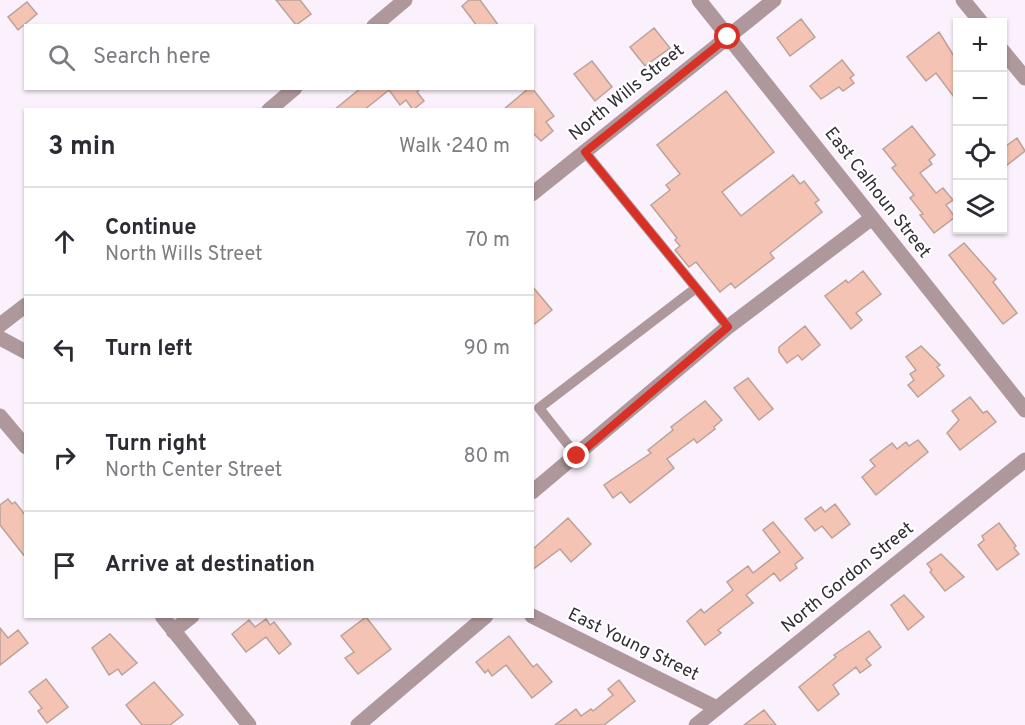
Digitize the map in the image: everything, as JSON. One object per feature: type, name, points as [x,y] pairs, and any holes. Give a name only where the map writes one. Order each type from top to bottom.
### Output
[{"type":"street","points":[[376,24],[405,0]]},
{"type":"street","name":"East Calhoun Street","points":[[699,0],[1025,410]]},
{"type":"street","name":"North Wills Street","points":[[534,192],[774,0]]},
{"type":"street","points":[[963,0],[978,18]]},
{"type":"street","points":[[1007,56],[1025,78]]},
{"type":"street","points":[[271,108],[293,90]]},
{"type":"street","points":[[534,490],[728,327],[872,218]]},
{"type":"street","points":[[0,325],[24,307]]},
{"type":"street","points":[[0,338],[24,351]]},
{"type":"street","points":[[0,416],[24,445]]},
{"type":"street","name":"North Gordon Street","points":[[696,725],[1025,460]]},
{"type":"street","name":"East Young Street","points":[[534,617],[717,708]]},
{"type":"street","points":[[163,618],[249,725]]},
{"type":"street","points":[[173,631],[189,618]]},
{"type":"street","points":[[358,725],[484,618]]},
{"type":"lane","points":[[585,152],[728,327]]},
{"type":"lane","points":[[577,456],[539,408],[696,288]]},
{"type":"building","points":[[276,0],[300,0],[311,14],[295,24]]},
{"type":"building","points":[[469,0],[480,0],[498,24],[476,24],[462,6]]},
{"type":"building","points":[[27,2],[37,14],[18,30],[8,17]]},
{"type":"building","points":[[801,19],[815,37],[790,56],[777,38]]},
{"type":"building","points":[[654,28],[670,48],[645,66],[630,47]]},
{"type":"building","points":[[939,32],[953,55],[953,96],[936,73],[926,81],[907,57]]},
{"type":"building","points":[[842,60],[854,75],[850,78],[854,83],[843,91],[839,87],[821,99],[810,86]]},
{"type":"building","points":[[592,61],[612,87],[595,101],[574,74]]},
{"type":"building","points":[[359,90],[389,90],[366,108],[336,108]]},
{"type":"building","points":[[389,90],[419,90],[417,92],[424,101],[415,108],[412,108],[406,100],[400,105]]},
{"type":"building","points":[[527,90],[534,90],[554,116],[546,122],[553,131],[541,141],[534,134],[534,108],[505,108]]},
{"type":"building","points":[[726,91],[774,152],[722,192],[741,216],[793,175],[800,184],[804,181],[819,200],[815,203],[822,212],[770,253],[774,258],[735,288],[731,283],[720,292],[696,262],[689,267],[675,250],[680,246],[675,240],[677,238],[651,205],[670,190],[666,185],[680,174],[657,145]]},
{"type":"building","points":[[912,126],[935,155],[929,160],[932,164],[920,173],[936,193],[943,188],[953,200],[946,205],[953,214],[953,219],[934,233],[910,198],[914,195],[892,168],[896,165],[883,149]]},
{"type":"building","points":[[1017,138],[1025,151],[1007,165],[1007,145]]},
{"type":"building","points":[[964,243],[996,279],[993,282],[1017,313],[1003,324],[949,255]]},
{"type":"building","points":[[863,271],[881,294],[856,313],[862,320],[851,329],[825,296],[846,280],[848,283]]},
{"type":"building","points":[[534,288],[552,310],[534,324]]},
{"type":"building","points":[[805,326],[820,345],[802,360],[798,355],[787,363],[779,352],[779,347]]},
{"type":"building","points":[[921,346],[940,365],[937,367],[944,376],[918,397],[908,385],[914,380],[910,374],[916,370],[906,357]]},
{"type":"building","points":[[748,378],[773,409],[759,420],[734,388]]},
{"type":"building","points":[[970,397],[983,413],[987,411],[996,422],[960,450],[947,433],[959,420],[952,411]]},
{"type":"building","points":[[705,401],[722,420],[714,427],[715,429],[697,443],[694,439],[667,459],[674,468],[630,503],[621,492],[613,498],[604,485],[651,453],[648,450],[673,430],[671,427]]},
{"type":"building","points":[[918,440],[928,452],[876,495],[862,477],[875,466],[870,460],[892,443],[897,449],[906,442],[909,446]]},
{"type":"building","points":[[8,499],[12,504],[15,502],[24,513],[24,555],[0,525],[0,505]]},
{"type":"building","points":[[835,504],[850,524],[832,538],[822,526],[815,531],[805,519],[821,507],[825,512]]},
{"type":"building","points":[[568,518],[591,544],[571,562],[560,549],[534,568],[534,548]]},
{"type":"building","points":[[773,522],[803,558],[795,564],[797,568],[780,581],[774,573],[746,595],[753,603],[718,630],[721,633],[705,645],[687,621],[701,609],[704,613],[733,590],[727,582],[748,566],[753,573],[780,552],[763,530]]},
{"type":"building","points":[[999,523],[1016,546],[1014,548],[1019,554],[997,570],[978,545],[984,540],[982,536]]},
{"type":"building","points":[[941,554],[964,577],[945,591],[930,572],[932,570],[927,564]]},
{"type":"building","points":[[904,595],[924,617],[908,630],[891,605]]},
{"type":"building","points":[[367,618],[391,649],[358,674],[345,658],[354,652],[341,636]]},
{"type":"building","points":[[266,619],[270,625],[274,622],[291,644],[279,654],[266,637],[246,652],[232,634],[249,620],[255,627]]},
{"type":"building","points":[[0,628],[8,638],[18,630],[28,643],[0,665]]},
{"type":"building","points":[[869,631],[881,647],[866,659],[871,665],[860,673],[856,667],[833,685],[839,694],[818,711],[799,687],[836,657],[834,655]]},
{"type":"building","points":[[110,634],[137,663],[122,675],[118,669],[109,675],[92,648]]},
{"type":"building","points":[[509,636],[533,667],[537,664],[552,682],[532,698],[506,665],[492,676],[488,670],[485,673],[476,662]]},
{"type":"building","points":[[46,679],[68,707],[47,723],[38,711],[42,708],[29,692]]},
{"type":"building","points":[[619,680],[635,701],[604,725],[555,725],[576,709],[581,716],[591,709],[593,711],[613,695],[608,689]]},
{"type":"building","points":[[154,682],[183,715],[170,725],[142,725],[126,705]]},
{"type":"building","points":[[764,710],[776,725],[744,725]]},
{"type":"route","points":[[577,456],[728,327],[677,268],[585,152],[728,37]]}]
